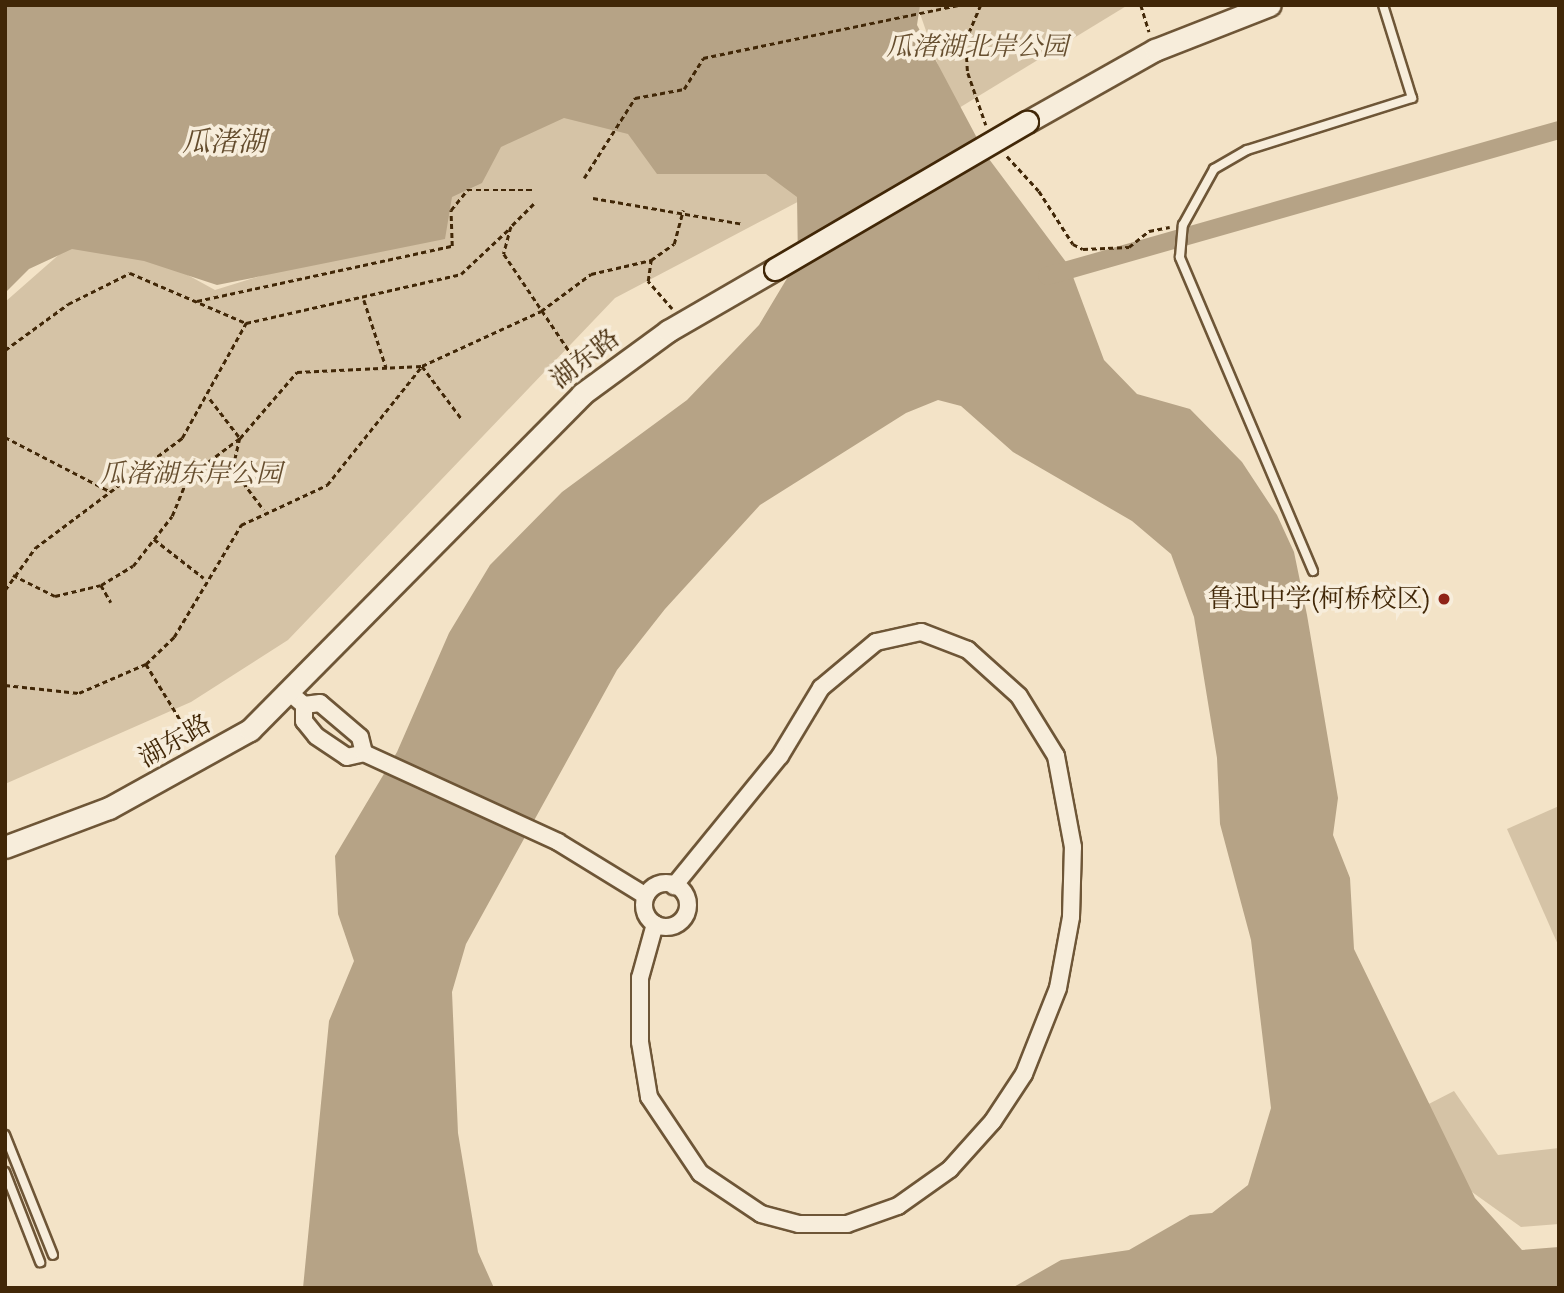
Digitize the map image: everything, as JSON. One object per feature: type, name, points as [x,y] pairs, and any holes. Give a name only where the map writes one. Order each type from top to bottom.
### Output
[{"type":"street","name":"湖东路","points":[[5,847],[109,808],[204,758],[297,699],[525,446],[594,386],[683,322],[1155,50],[1270,5]]},
{"type":"street","points":[[655,925],[640,978],[640,1042],[649,1097],[700,1173],[761,1213],[799,1224],[847,1224],[898,1206],[950,1169],[993,1121],[1024,1074],[1058,988],[1071,917],[1073,847],[1056,756],[1019,696],[968,650],[921,632],[876,642],[821,688],[780,756],[674,886]]},
{"type":"street","points":[[364,753],[337,753],[304,721],[297,699],[320,703],[360,737],[364,753],[378,764],[558,842],[646,896]]},
{"type":"street","points":[[660,884],[674,886],[685,895],[685,915],[669,927],[655,925],[645,914],[646,896],[660,884]]},
{"type":"lane","points":[[1313,571],[1180,257],[1183,225],[1214,169],[1247,150],[1412,98],[1383,5]]},
{"type":"lane","points":[[5,1135],[53,1255]]},
{"type":"lane","points":[[5,1172],[40,1262]]},
{"type":"path","points":[[584,178],[635,98],[684,89],[703,58],[960,5]]},
{"type":"path","points":[[981,5],[966,40],[968,73],[993,135]]},
{"type":"path","points":[[1141,5],[1155,50]]},
{"type":"path","points":[[1000,145],[1073,244],[1129,247],[1149,231],[1183,225]]},
{"type":"path","points":[[195,301],[452,246],[452,210],[467,190],[535,190]]},
{"type":"path","points":[[593,198],[683,209],[743,224]]},
{"type":"path","points":[[5,350],[48,316],[130,273],[246,323],[364,300],[461,274],[534,204]]},
{"type":"path","points":[[13,575],[55,596],[101,585],[133,566],[154,539],[188,477],[240,438],[297,372],[422,366],[541,311],[590,274],[651,260],[674,244],[683,209]]},
{"type":"path","points":[[511,227],[504,254],[594,386]]},
{"type":"path","points":[[651,260],[648,281],[683,322]]},
{"type":"path","points":[[364,300],[387,368]]},
{"type":"path","points":[[5,590],[13,575],[35,548],[182,438],[209,399],[246,323]]},
{"type":"path","points":[[422,366],[461,418]]},
{"type":"path","points":[[5,685],[79,693],[146,664],[174,637],[204,578],[229,539],[264,510],[302,501],[327,485],[422,366]]},
{"type":"path","points":[[209,399],[240,438]]},
{"type":"path","points":[[5,438],[111,492]]},
{"type":"path","points":[[240,438],[233,469],[264,510]]},
{"type":"path","points":[[154,539],[204,578]]},
{"type":"path","points":[[101,585],[111,602]]},
{"type":"path","points":[[146,664],[204,758]]},
{"type":"green space","name":"瓜渚湖北岸公园","points":[[917,5],[1128,5],[954,111]]},
{"type":"green space","name":"瓜渚湖东岸公园","points":[[561,99],[772,158],[807,197],[615,298],[288,640],[191,702],[5,784],[5,302],[79,237],[113,234],[215,290],[437,221],[441,184]]},
{"type":"green space","points":[[1559,806],[1559,947],[1507,829]]},
{"type":"green space","points":[[1454,1091],[1498,1155],[1559,1148],[1559,1224],[1521,1227],[1465,1187],[1419,1109]]},
{"type":"water","name":"瓜渚湖","points":[[5,5],[920,5],[917,25],[986,155],[1069,266],[1104,360],[1137,394],[1190,409],[1242,462],[1277,515],[1294,552],[1307,615],[1338,798],[1333,835],[1350,878],[1354,949],[1475,1198],[1522,1250],[1559,1247],[1559,1288],[1012,1288],[1061,1260],[1129,1250],[1190,1215],[1212,1213],[1248,1185],[1271,1108],[1251,940],[1220,824],[1217,758],[1194,617],[1171,554],[1132,521],[1013,452],[961,406],[938,400],[906,413],[760,505],[665,609],[617,670],[466,944],[452,992],[458,1133],[478,1252],[494,1288],[303,1288],[329,1021],[354,961],[338,914],[335,856],[397,752],[449,633],[490,565],[562,492],[687,400],[759,325],[798,260],[797,197],[766,174],[657,174],[628,134],[564,118],[501,147],[482,183],[452,197],[445,239],[217,285],[144,261],[72,249],[29,269],[5,293]]},
{"type":"waterway","points":[[1047,276],[1559,130]]},
{"type":"place","name":"鲁迅中学(柯桥校区)","points":[[1444,599]]}]
